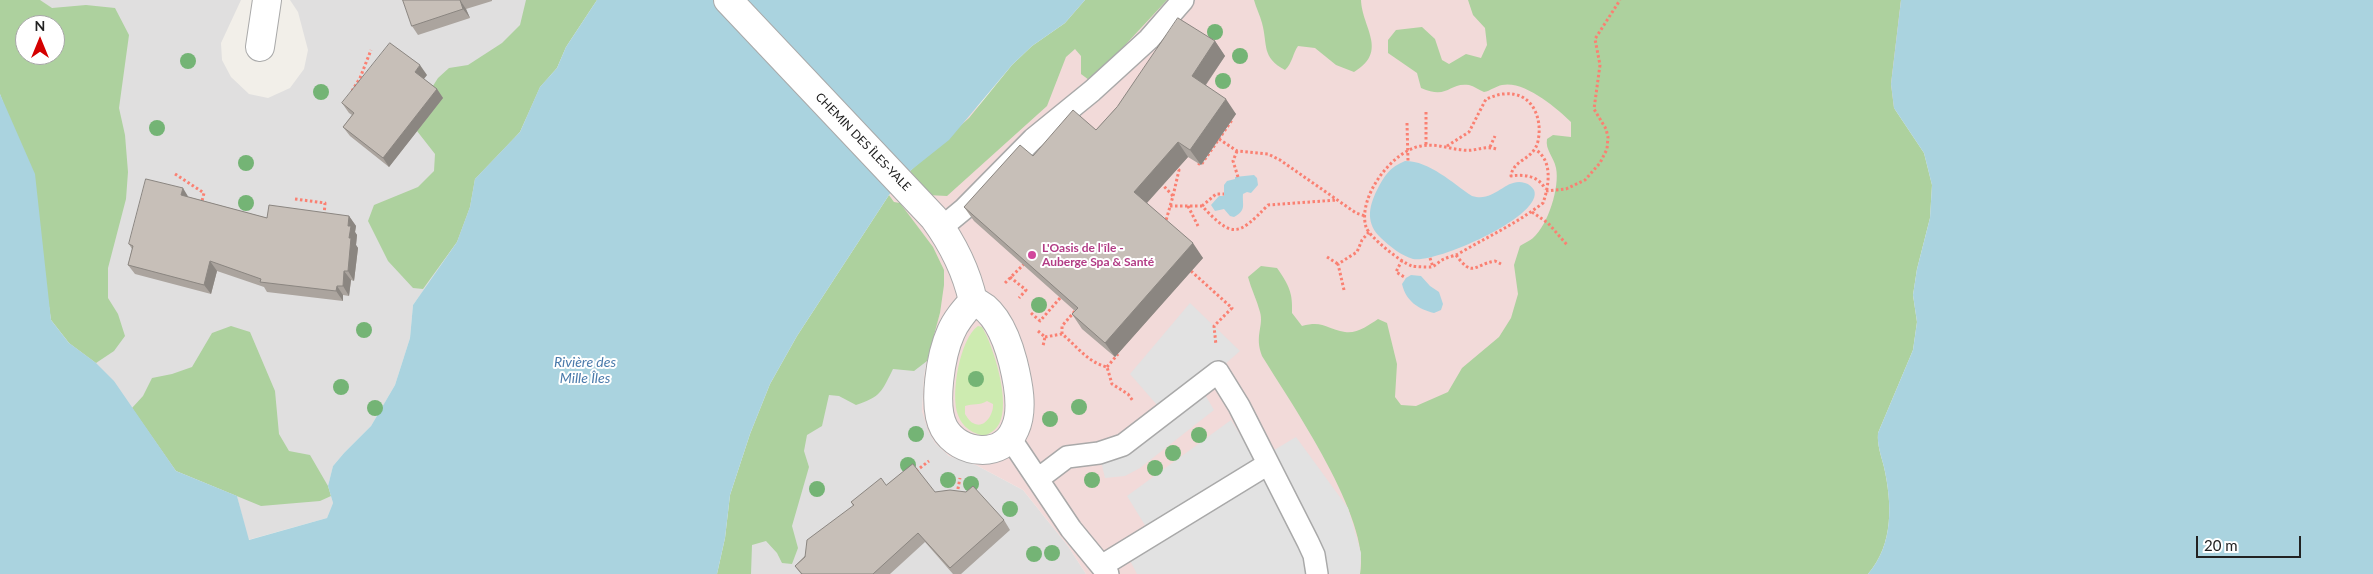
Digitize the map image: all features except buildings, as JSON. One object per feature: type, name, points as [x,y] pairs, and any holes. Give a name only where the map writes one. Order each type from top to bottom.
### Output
[{"type":"street","points":[[260,47],[267,0]]},
{"type":"street","name":"CHEMIN DES ÎLES-YALE","points":[[728,0],[907,188],[941,228],[965,271],[973,300]]},
{"type":"street","points":[[973,300],[981,304],[995,319],[1011,356],[1019,412],[1015,432],[1002,446],[988,451],[969,448],[950,436],[940,418],[939,384],[946,348],[951,332],[973,300]]},
{"type":"lane","points":[[941,228],[964,209],[1034,139],[1092,91],[1149,39],[1184,0]]},
{"type":"lane","points":[[1038,479],[1067,457],[1099,453],[1123,445],[1218,372],[1232,394],[1314,555],[1317,574]]},
{"type":"lane","points":[[1010,438],[1071,529],[1105,570],[1268,464]]},
{"type":"path","points":[[1546,191],[1566,189],[1585,180],[1600,163],[1608,149],[1606,129],[1594,109],[1600,66],[1595,39],[1620,0]]},
{"type":"path","points":[[349,96],[360,78],[371,50]]},
{"type":"path","points":[[1446,147],[1469,132],[1486,99],[1505,94],[1517,95],[1527,99],[1535,108],[1539,130],[1536,150],[1516,165],[1511,176],[1521,175],[1536,179],[1546,191]]},
{"type":"path","points":[[1426,112],[1426,145]]},
{"type":"path","points":[[1193,160],[1201,165],[1232,120]]},
{"type":"path","points":[[1407,123],[1408,161]]},
{"type":"path","points":[[1490,147],[1495,136]]},
{"type":"path","points":[[1219,139],[1237,151],[1268,154],[1356,213],[1365,216]]},
{"type":"path","points":[[1496,148],[1490,147],[1474,150],[1426,145],[1408,149],[1386,167],[1376,182],[1365,216],[1366,227],[1369,232],[1412,266],[1433,267],[1443,259],[1456,255],[1511,226],[1543,204],[1548,175],[1543,154],[1536,150]]},
{"type":"path","points":[[1237,151],[1233,161],[1238,177]]},
{"type":"path","points":[[1162,233],[1179,170],[1172,166]]},
{"type":"path","points":[[175,174],[204,193],[201,208]]},
{"type":"path","points":[[1156,176],[1173,196]]},
{"type":"path","points":[[1170,206],[1202,206],[1216,194],[1224,194]]},
{"type":"path","points":[[295,199],[325,203],[324,218]]},
{"type":"path","points":[[1202,206],[1219,224],[1235,230],[1245,228],[1268,205],[1337,200]]},
{"type":"path","points":[[1188,206],[1198,226]]},
{"type":"path","points":[[1532,212],[1548,223],[1568,246]]},
{"type":"path","points":[[1338,264],[1357,252],[1362,240],[1369,232]]},
{"type":"path","points":[[1456,255],[1470,269],[1476,270],[1495,261],[1501,264]]},
{"type":"path","points":[[1328,257],[1338,264],[1344,290]]},
{"type":"path","points":[[1430,258],[1433,267]]},
{"type":"path","points":[[1402,260],[1396,272],[1406,278]]},
{"type":"path","points":[[1004,284],[1024,264]]},
{"type":"path","points":[[1191,271],[1232,308],[1214,326],[1218,372]]},
{"type":"path","points":[[1028,311],[1040,321],[1061,297]]},
{"type":"path","points":[[1017,300],[1022,306]]},
{"type":"path","points":[[1062,334],[1062,326],[1078,307]]},
{"type":"path","points":[[1045,337],[1062,334],[1078,347],[1090,361],[1106,367]]},
{"type":"path","points":[[1106,367],[1120,351]]},
{"type":"path","points":[[1106,367],[1112,384],[1131,398]]},
{"type":"path","points":[[912,474],[934,457]]},
{"type":"path","points":[[957,500],[960,473]]},
{"type":"shaded area","points":[[0,0],[241,0],[221,43],[222,60],[231,77],[249,94],[268,98],[290,88],[304,69],[308,50],[298,12],[290,0],[597,0],[579,24],[457,242],[413,305],[410,338],[395,385],[371,426],[333,466],[328,486],[333,503],[327,518],[248,540],[237,496],[176,471],[69,343],[35,174],[0,94]]},
{"type":"shaded area","points":[[1085,0],[1901,0],[1878,433],[1868,574],[1086,574],[1068,546],[1023,490],[976,465],[949,456],[935,443],[928,431],[922,411],[924,377],[929,346],[940,313],[894,202],[889,195],[910,171],[1065,23]]},
{"type":"shaded area","points":[[1190,303],[1240,351],[1200,386],[1214,410],[1140,468],[1125,476],[1105,478],[1099,453],[1164,413],[1130,374]]},
{"type":"shaded area","points":[[929,346],[924,377],[922,411],[935,443],[949,456],[976,465],[1023,490],[1068,546],[1086,574],[717,574],[770,384]]},
{"type":"shaded area","points":[[1231,420],[1261,468],[1264,456],[1296,437],[1348,508],[1361,553],[1360,574],[1137,574],[1125,551],[1151,535],[1127,496]]},
{"type":"green space","points":[[0,0],[40,0],[52,8],[86,5],[115,8],[129,35],[119,108],[125,135],[128,172],[126,199],[108,268],[108,298],[118,314],[125,336],[114,351],[96,363],[69,343],[51,320],[44,272],[0,94]]},
{"type":"green space","points":[[526,0],[597,0],[566,47],[557,68],[540,87],[520,132],[475,179],[470,207],[457,242],[423,289],[413,288],[388,261],[368,221],[374,205],[418,187],[434,171],[435,154],[417,131],[431,89],[438,78],[449,68],[468,65],[502,43],[520,25]]},
{"type":"green space","points":[[1085,0],[1167,0],[1100,72],[1089,80],[1081,74],[1081,56],[1075,49],[1066,57],[1047,106],[947,196],[927,195],[912,183],[916,179],[910,171],[969,118],[1012,65],[1032,46],[1065,23]]},
{"type":"green space","points":[[1254,0],[1361,0],[1362,10],[1371,39],[1370,56],[1354,72],[1336,65],[1315,48],[1298,46],[1285,70],[1277,65],[1269,55],[1262,23]]},
{"type":"green space","points":[[1468,0],[1901,0],[1891,84],[1894,108],[1924,153],[1932,185],[1930,218],[1917,269],[1913,295],[1917,322],[1913,350],[1878,433],[1889,495],[1889,523],[1883,550],[1868,574],[1360,574],[1360,551],[1354,524],[1342,494],[1309,431],[1262,356],[1259,343],[1261,317],[1248,277],[1261,266],[1277,268],[1289,289],[1292,300],[1292,313],[1302,326],[1320,324],[1339,331],[1354,332],[1378,319],[1387,323],[1397,364],[1395,397],[1401,405],[1416,406],[1448,392],[1462,368],[1499,337],[1511,318],[1518,294],[1514,265],[1520,246],[1532,239],[1538,232],[1552,205],[1557,176],[1556,168],[1547,147],[1547,139],[1553,135],[1571,137],[1571,122],[1540,96],[1520,87],[1502,85],[1484,92],[1469,85],[1457,86],[1443,92],[1421,88],[1417,73],[1388,53],[1388,40],[1396,30],[1422,27],[1435,39],[1442,60],[1449,64],[1466,54],[1481,58],[1487,45],[1485,28],[1473,15]]},
{"type":"green space","points":[[889,195],[894,202],[900,203],[933,247],[944,270],[940,313],[927,361],[914,371],[893,369],[886,383],[876,396],[856,405],[839,396],[829,395],[822,426],[807,435],[804,451],[809,467],[792,526],[798,548],[792,564],[782,563],[777,553],[766,541],[752,545],[751,574],[717,574],[725,538],[730,495],[750,434],[770,384],[797,336]]},
{"type":"green space","points":[[231,326],[250,332],[275,391],[279,434],[289,451],[310,455],[328,486],[331,496],[320,501],[261,506],[176,471],[132,408],[143,396],[152,378],[192,367],[212,333]]},
{"type":"green space","points":[[978,326],[982,327],[987,336],[1000,375],[1002,389],[1002,415],[999,424],[995,430],[985,436],[972,432],[965,426],[958,415],[956,406],[955,394],[958,368],[966,342]],"holes":[[[987,401],[993,404],[990,416],[981,424],[977,425],[972,422],[965,414],[965,406]]]},
{"type":"water","name":"Rivière des Mille Îles","points":[[597,0],[1085,0],[1065,23],[1032,46],[1012,65],[949,140],[910,171],[889,195],[797,336],[770,384],[750,434],[730,495],[725,538],[717,574],[0,574],[0,94],[35,174],[51,320],[69,343],[96,363],[114,381],[176,471],[237,496],[249,540],[327,518],[333,503],[328,486],[333,466],[371,426],[395,385],[410,338],[413,305],[457,242],[470,207],[475,179],[520,132],[540,87],[557,68],[566,47]]},
{"type":"water","points":[[1901,0],[2373,0],[2373,574],[1868,574],[1883,550],[1889,523],[1889,495],[1878,433],[1913,350],[1917,322],[1913,295],[1917,269],[1930,218],[1932,185],[1924,153],[1894,108],[1891,84]]},
{"type":"water","points":[[1405,161],[1414,162],[1432,169],[1472,196],[1488,196],[1512,183],[1525,183],[1534,190],[1533,201],[1523,212],[1506,225],[1485,236],[1442,254],[1425,259],[1413,259],[1404,256],[1376,233],[1370,215],[1372,203],[1382,180],[1391,169]]},
{"type":"water","points":[[1254,175],[1257,178],[1258,185],[1251,193],[1243,194],[1241,212],[1234,217],[1230,216],[1224,209],[1215,211],[1211,205],[1219,196],[1224,196],[1224,185],[1227,181],[1235,179],[1235,177]]},
{"type":"water","points":[[1411,275],[1421,276],[1439,292],[1443,304],[1441,310],[1434,313],[1418,307],[1410,300],[1402,284]]},
{"type":"place","name":"L'Oasis de l'île - Auberge Spa & Santé","points":[[1032,255]]}]
